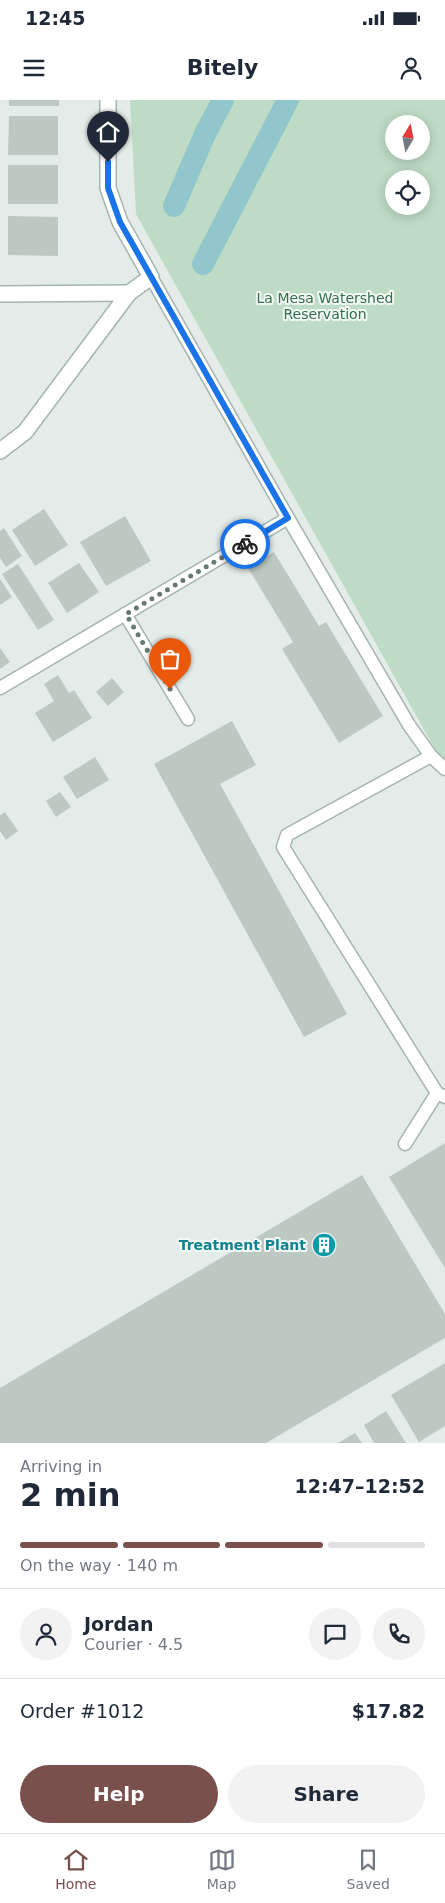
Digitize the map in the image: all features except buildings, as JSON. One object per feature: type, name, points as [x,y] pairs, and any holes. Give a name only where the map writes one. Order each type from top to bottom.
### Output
[{"type":"street","points":[[0,451],[25,432],[129,293],[151,277],[120,222],[108,188],[108,100]]},
{"type":"street","points":[[0,294],[129,293]]},
{"type":"lane","points":[[151,277],[288,518],[410,725],[431,756],[445,769]]},
{"type":"lane","points":[[0,688],[288,518]]},
{"type":"lane","points":[[126,614],[188,719]]},
{"type":"lane","points":[[405,1144],[441,1095],[283,847],[286,835],[431,756]]},
{"type":"green space","name":"La Mesa Watershed Reservation","points":[[130,100],[445,100],[445,764],[441,760],[136,214]]},
{"type":"waterway","points":[[174,206],[205,134],[223,100]]},
{"type":"waterway","points":[[203,264],[288,100]]},
{"type":"way so far","points":[[170,689],[126,614],[245,544]]},
{"type":"place","name":"Treatment Plant","points":[[324,1245]]},
{"type":"route","points":[[108,162],[108,188],[120,222],[288,518],[245,544]]}]
